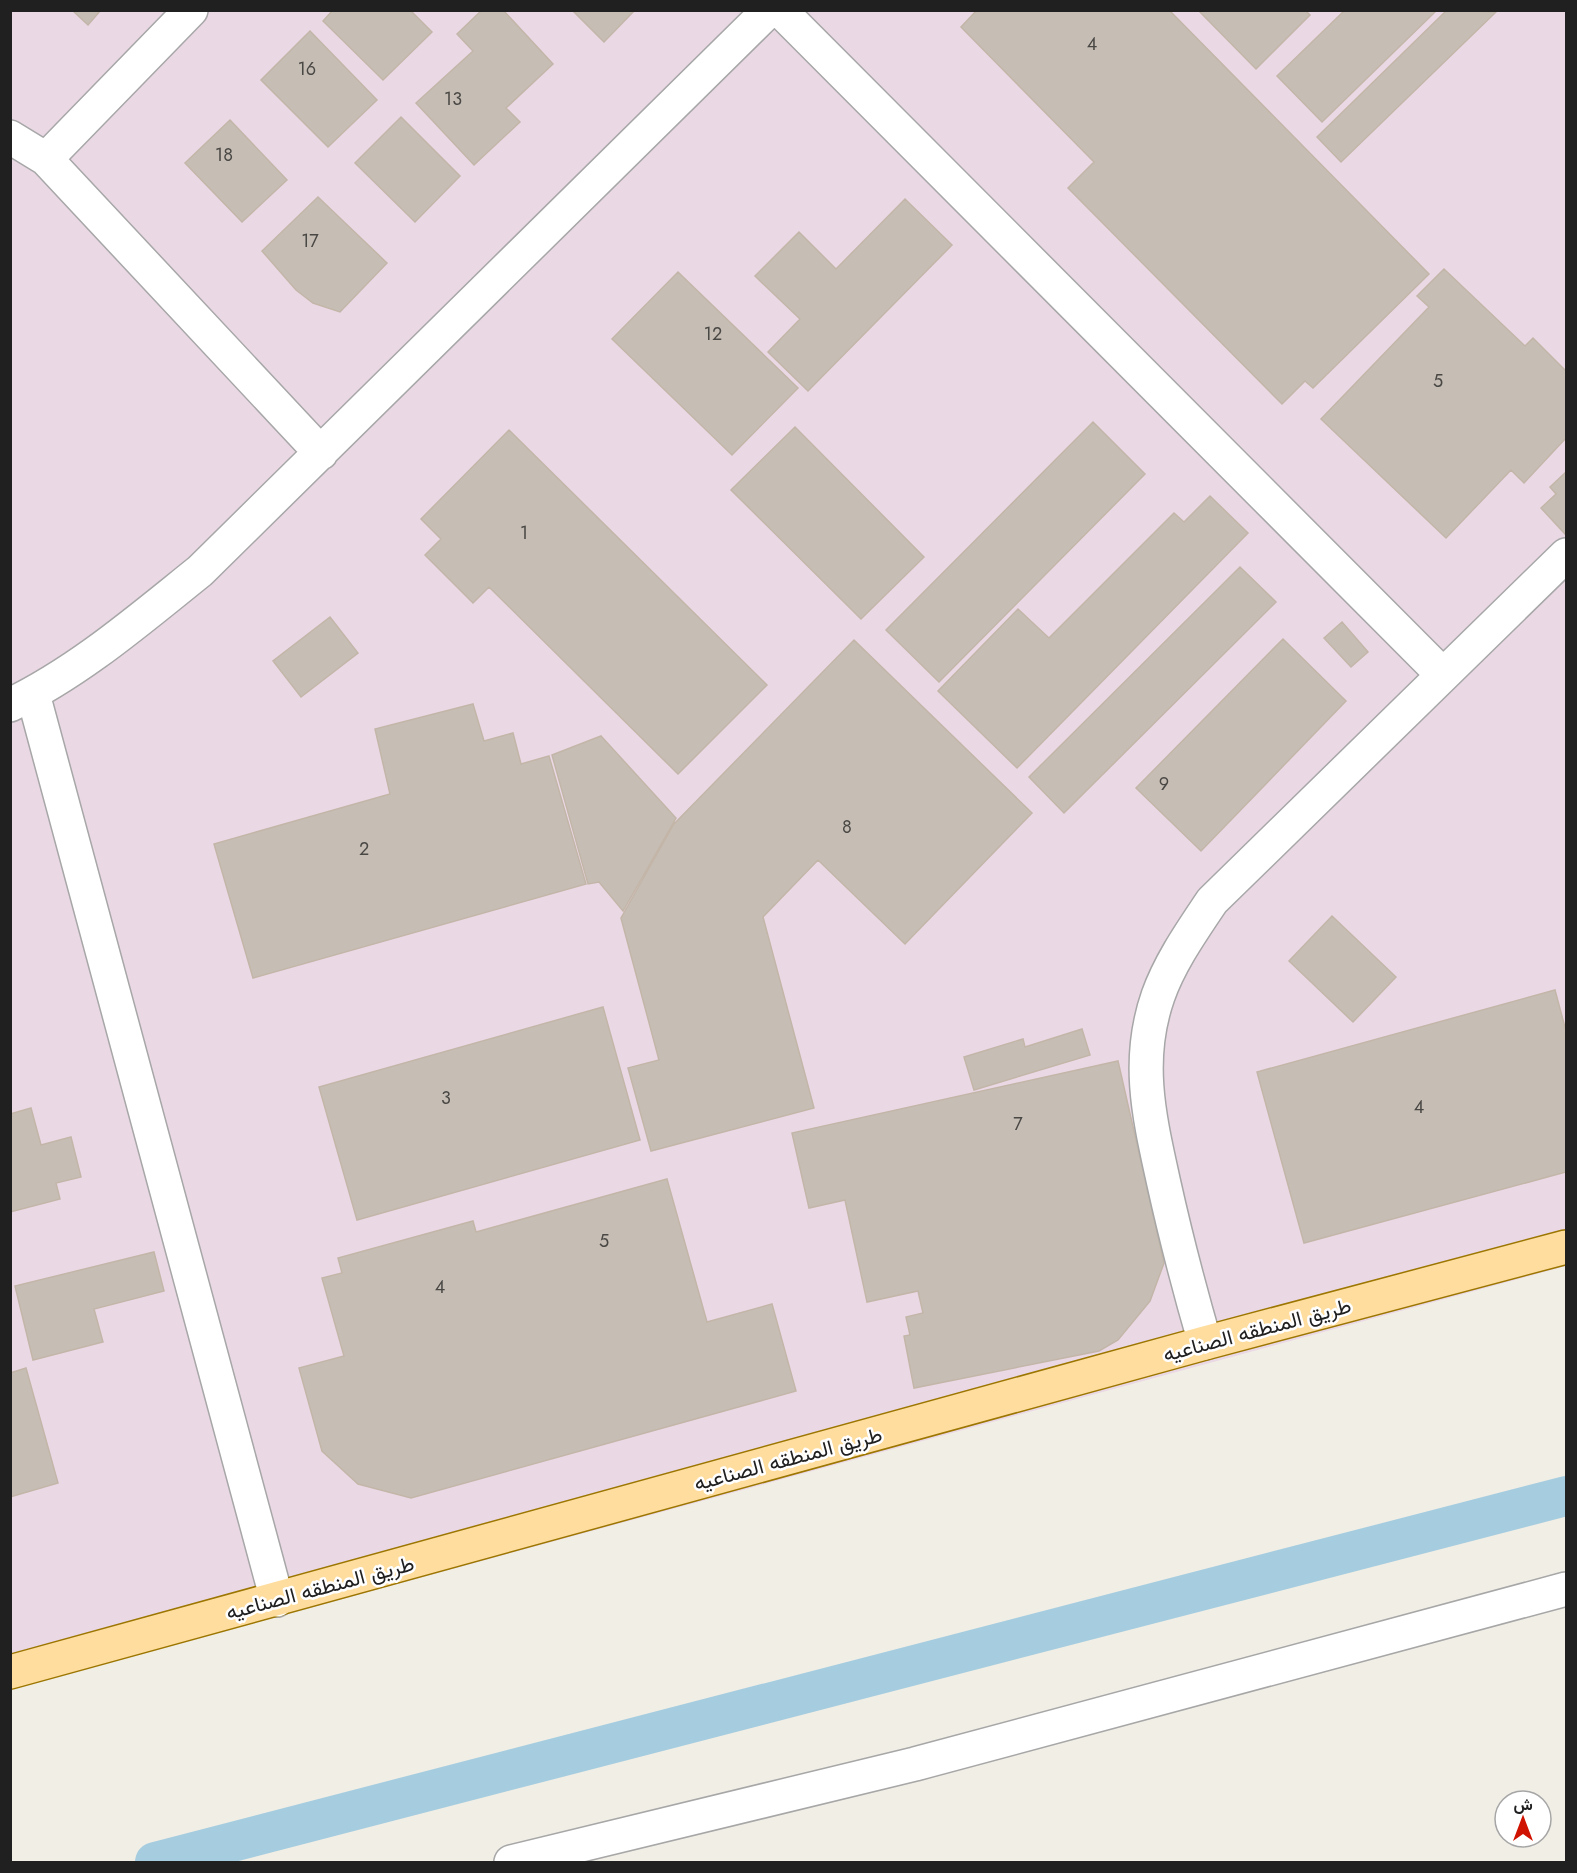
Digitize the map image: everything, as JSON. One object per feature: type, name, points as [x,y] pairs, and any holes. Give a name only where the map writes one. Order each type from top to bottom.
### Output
[{"type":"main road","name":"طريق المنطقه الصناعيه","points":[[10,1672],[1205,1343],[1566,1247]]},
{"type":"street","points":[[46,159],[191,10]]},
{"type":"street","points":[[277,1600],[22,700],[116,638],[200,571],[770,10]]},
{"type":"street","points":[[780,10],[1443,675]]},
{"type":"street","points":[[10,137],[46,159],[321,453]]},
{"type":"street","points":[[1205,1343],[1176,1240],[1146,1104],[1146,1050],[1158,997],[1181,947],[1212,901],[1566,555]]},
{"type":"street","points":[[511,1863],[915,1764],[1566,1589]]},
{"type":"shaded area","points":[[11,11],[1566,11],[1566,1266],[11,1689]]},
{"type":"building","points":[[72,10],[101,10],[88,25]]},
{"type":"building","points":[[333,10],[410,10],[432,32],[383,80],[323,21]]},
{"type":"building","points":[[482,10],[503,10],[553,64],[506,108],[520,122],[474,165],[416,103],[473,51],[457,34]]},
{"type":"building","points":[[572,10],[635,10],[604,42]]},
{"type":"building","points":[[977,10],[1169,10],[1429,274],[1313,388],[1305,381],[1282,404],[1068,188],[1094,162],[961,27]]},
{"type":"building","points":[[1198,10],[1305,10],[1310,15],[1256,69]]},
{"type":"building","points":[[1345,10],[1437,10],[1322,122],[1277,76]]},
{"type":"building","points":[[1447,10],[1496,12],[1341,162],[1317,137]]},
{"type":"building","points":[[310,31],[377,100],[328,147],[261,80]]},
{"type":"building","points":[[401,117],[460,176],[415,222],[355,163]]},
{"type":"building","points":[[230,120],[287,180],[242,222],[185,163]]},
{"type":"building","points":[[318,197],[387,263],[340,312],[313,303],[296,290],[262,251]]},
{"type":"building","points":[[905,199],[952,245],[808,391],[768,352],[800,319],[755,276],[799,232],[836,269]]},
{"type":"building","points":[[1444,269],[1525,346],[1533,338],[1566,371],[1566,438],[1524,483],[1511,470],[1446,538],[1321,419],[1429,307],[1417,296]]},
{"type":"building","points":[[678,272],[798,388],[732,455],[612,339]]},
{"type":"building","points":[[1093,422],[1145,474],[939,682],[886,630]]},
{"type":"building","points":[[795,427],[924,557],[861,619],[731,490]]},
{"type":"building","points":[[509,430],[767,685],[678,774],[489,587],[473,603],[425,555],[441,539],[421,519]]},
{"type":"building","points":[[1566,472],[1566,535],[1541,508],[1556,494],[1550,487]]},
{"type":"building","points":[[1210,496],[1248,533],[1017,768],[938,691],[1018,609],[1049,638],[1174,513],[1184,522]]},
{"type":"building","points":[[1240,567],[1276,602],[1064,813],[1029,777]]},
{"type":"building","points":[[330,617],[358,653],[301,697],[273,661]]},
{"type":"building","points":[[1342,622],[1368,652],[1351,667],[1324,638]]},
{"type":"building","points":[[1283,639],[1346,701],[1201,851],[1136,788]]},
{"type":"building","points":[[854,640],[1032,813],[905,944],[818,860],[763,917],[814,1108],[651,1151],[628,1068],[659,1060],[621,918],[674,824]]},
{"type":"building","points":[[473,704],[484,741],[513,733],[521,764],[549,756],[586,884],[253,978],[214,844],[390,794],[375,729]]},
{"type":"building","points":[[601,736],[676,818],[623,911],[599,882],[588,884],[552,755]]},
{"type":"building","points":[[1332,916],[1396,977],[1353,1022],[1289,961]]},
{"type":"building","points":[[1555,990],[1566,1031],[1566,1172],[1304,1243],[1257,1072]]},
{"type":"building","points":[[603,1007],[640,1140],[357,1220],[319,1087]]},
{"type":"building","points":[[1082,1029],[1090,1055],[974,1090],[964,1057],[1023,1039],[1025,1047]]},
{"type":"building","points":[[1118,1061],[1164,1263],[1150,1301],[1118,1340],[1099,1351],[914,1388],[904,1336],[910,1335],[906,1317],[923,1313],[918,1291],[867,1302],[845,1200],[809,1208],[792,1133]]},
{"type":"building","points":[[31,1108],[41,1145],[71,1137],[81,1177],[56,1183],[60,1199],[10,1212],[10,1114]]},
{"type":"building","points":[[667,1179],[707,1322],[772,1304],[796,1391],[411,1498],[358,1484],[322,1451],[299,1368],[344,1356],[322,1278],[342,1273],[338,1258],[473,1221],[476,1232]]},
{"type":"building","points":[[154,1252],[164,1291],[94,1309],[103,1342],[33,1360],[15,1286]]},
{"type":"building","points":[[26,1368],[58,1483],[10,1497],[10,1373]]},
{"type":"waterway","points":[[155,1862],[1566,1496]]}]
